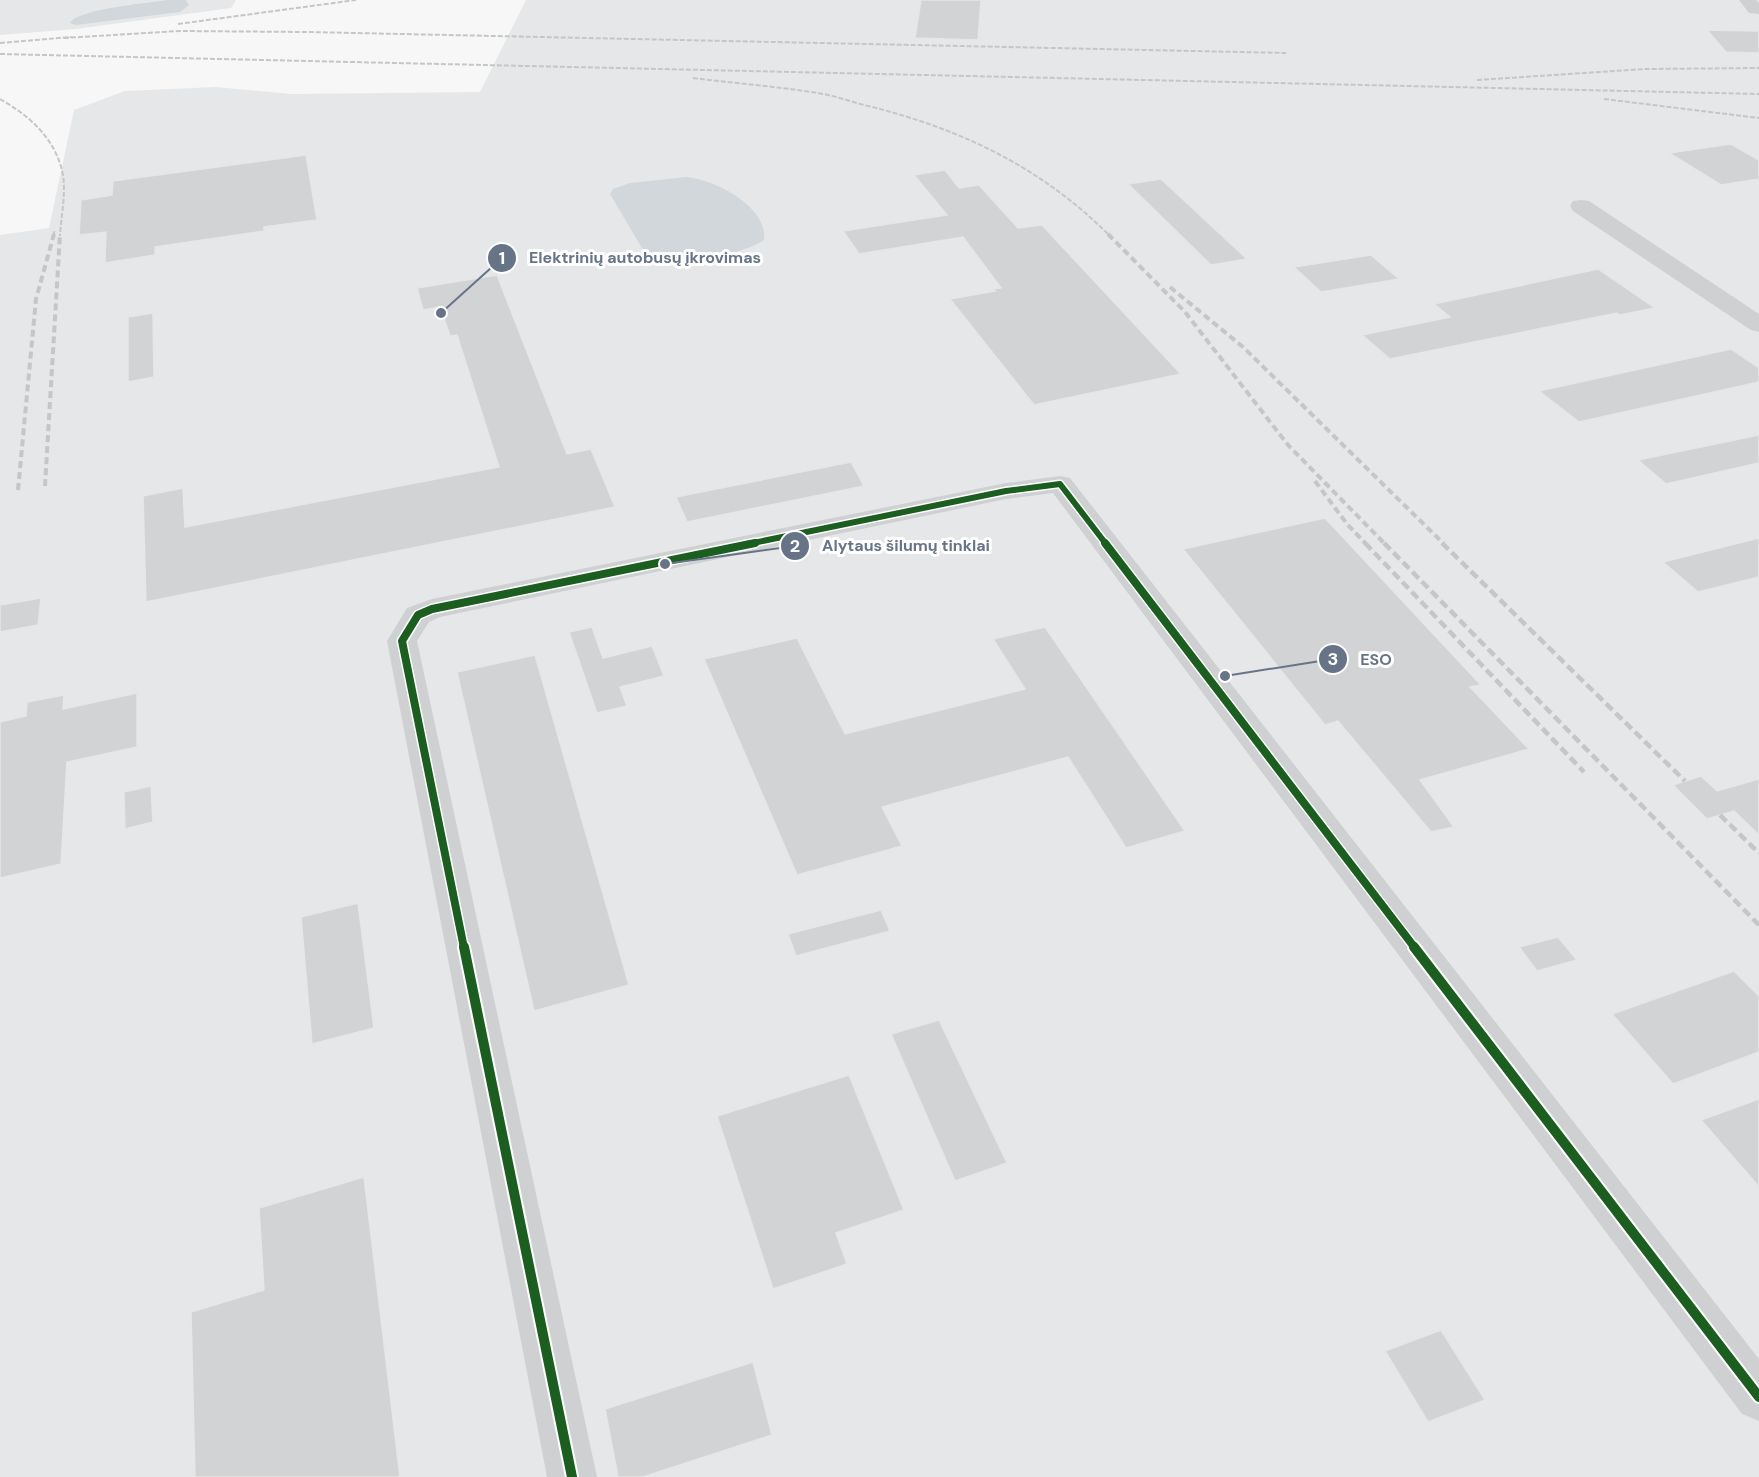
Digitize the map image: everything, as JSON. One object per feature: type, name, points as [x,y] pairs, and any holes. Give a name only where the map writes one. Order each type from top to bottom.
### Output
[{"type":"street","points":[[1747,0],[1755,9],[1759,9]]},
{"type":"street","points":[[1581,206],[1759,325]]},
{"type":"street","points":[[572,1477],[402,641],[418,615],[432,609],[1006,491],[1060,484],[1759,1397]]},
{"type":"shaded area","points":[[0,0],[236,0],[231,8],[76,29],[0,35]]},
{"type":"shaded area","points":[[168,0],[186,0],[189,5],[180,12],[76,25],[70,23],[76,18],[100,10]]},
{"type":"shaded area","points":[[526,0],[1759,0],[1759,1477],[0,1477],[0,235],[49,228],[74,110],[125,91],[216,87],[292,94],[480,92]]},
{"type":"shaded area","points":[[687,177],[712,183],[738,197],[749,206],[763,228],[764,240],[741,250],[708,259],[674,263],[649,260],[610,194],[613,189],[630,183]]},
{"type":"building","points":[[921,0],[981,0],[978,40],[915,38]]},
{"type":"building","points":[[1707,30],[1759,31],[1759,53],[1726,52]]},
{"type":"building","points":[[1731,144],[1759,160],[1759,179],[1721,185],[1669,153]]},
{"type":"building","points":[[306,155],[317,220],[264,227],[264,231],[155,247],[155,255],[105,263],[106,232],[79,235],[81,200],[112,195],[113,181]]},
{"type":"building","points":[[945,170],[959,188],[979,185],[1018,228],[1042,225],[1181,374],[1034,405],[950,299],[1001,288],[963,237],[859,254],[843,231],[947,215],[914,175]]},
{"type":"building","points":[[1161,179],[1247,259],[1211,265],[1128,184]]},
{"type":"building","points":[[1371,255],[1399,279],[1321,292],[1294,267]]},
{"type":"building","points":[[1598,269],[1655,308],[1620,315],[1617,313],[1390,359],[1362,335],[1450,317],[1434,304]]},
{"type":"building","points":[[497,275],[567,454],[591,449],[615,507],[146,602],[143,496],[183,488],[185,527],[499,467],[457,335],[450,336],[440,307],[423,310],[417,288]]},
{"type":"building","points":[[153,313],[154,377],[128,382],[128,317]]},
{"type":"building","points":[[1731,349],[1759,368],[1759,382],[1579,422],[1539,391]]},
{"type":"building","points":[[1759,435],[1759,463],[1666,484],[1638,460]]},
{"type":"building","points":[[851,462],[864,486],[687,522],[676,497]]},
{"type":"building","points":[[1325,518],[1481,685],[1470,687],[1529,749],[1420,780],[1454,827],[1431,832],[1338,721],[1325,725],[1183,549]]},
{"type":"building","points":[[1759,538],[1759,577],[1698,592],[1663,562]]},
{"type":"building","points":[[41,598],[38,625],[0,632],[0,605]]},
{"type":"building","points":[[592,627],[603,658],[652,646],[664,676],[620,687],[627,706],[597,713],[569,632]]},
{"type":"building","points":[[1045,627],[1185,831],[1126,848],[1068,757],[882,807],[902,846],[797,875],[704,659],[797,638],[845,734],[1025,689],[993,639]]},
{"type":"building","points":[[535,655],[629,985],[534,1011],[457,672]]},
{"type":"building","points":[[137,693],[137,747],[67,762],[61,864],[0,878],[0,722],[26,716],[27,702],[64,695],[63,709]]},
{"type":"building","points":[[1701,776],[1717,791],[1759,779],[1759,835],[1734,811],[1707,819],[1673,785]]},
{"type":"building","points":[[151,786],[153,822],[125,829],[124,792]]},
{"type":"building","points":[[358,903],[374,1028],[312,1044],[301,917]]},
{"type":"building","points":[[881,910],[890,931],[796,956],[788,934]]},
{"type":"building","points":[[1558,937],[1577,960],[1537,971],[1519,947]]},
{"type":"building","points":[[1734,971],[1759,996],[1759,1052],[1673,1084],[1612,1014]]},
{"type":"building","points":[[939,1020],[1007,1163],[955,1181],[891,1034]]},
{"type":"building","points":[[849,1075],[904,1210],[836,1233],[847,1264],[773,1289],[717,1116]]},
{"type":"building","points":[[1759,1099],[1759,1187],[1701,1120]]},
{"type":"building","points":[[364,1177],[400,1477],[195,1477],[191,1312],[264,1290],[259,1208]]},
{"type":"building","points":[[1441,1330],[1485,1400],[1428,1422],[1385,1351]]},
{"type":"building","points":[[753,1362],[772,1435],[643,1477],[618,1477],[605,1409]]},
{"type":"railway","points":[[178,24],[356,0]]},
{"type":"railway","points":[[64,38],[179,31],[308,32],[1286,53]]},
{"type":"railway","points":[[0,43],[71,37]]},
{"type":"railway","points":[[0,54],[1759,94]]},
{"type":"railway","points":[[1477,80],[1645,69],[1759,68]]},
{"type":"railway","points":[[693,78],[824,94],[933,125],[965,138],[1026,170],[1055,189],[1110,236]]},
{"type":"railway","points":[[0,99],[22,113],[40,130],[60,162],[64,182],[60,236]]},
{"type":"railway","points":[[1604,99],[1759,118]]},
{"type":"railway","points":[[53,236],[55,230]]},
{"type":"railway","points":[[18,490],[36,299],[54,234]]},
{"type":"railway","points":[[45,486],[60,234]]},
{"type":"railway","points":[[1110,236],[1185,312],[1288,445],[1385,544]]},
{"type":"railway","points":[[1170,287],[1243,347],[1444,544]]},
{"type":"railway","points":[[1315,481],[1347,524],[1366,544]]},
{"type":"railway","points":[[1365,543],[1584,772]]},
{"type":"railway","points":[[1384,543],[1759,925]]},
{"type":"railway","points":[[1442,543],[1685,781]]},
{"type":"railway","points":[[1720,815],[1759,853]]},
{"type":"cycle path","points":[[572,1477],[402,641],[418,615],[432,609],[1006,491],[1060,484],[1759,1397]]},
{"type":"place","name":"Elektrinių autobusų įkrovimas","points":[[441,313]]},
{"type":"place","name":"Alytaus šilumų tinklai","points":[[665,564]]},
{"type":"place","name":"ESO","points":[[1225,676]]}]
